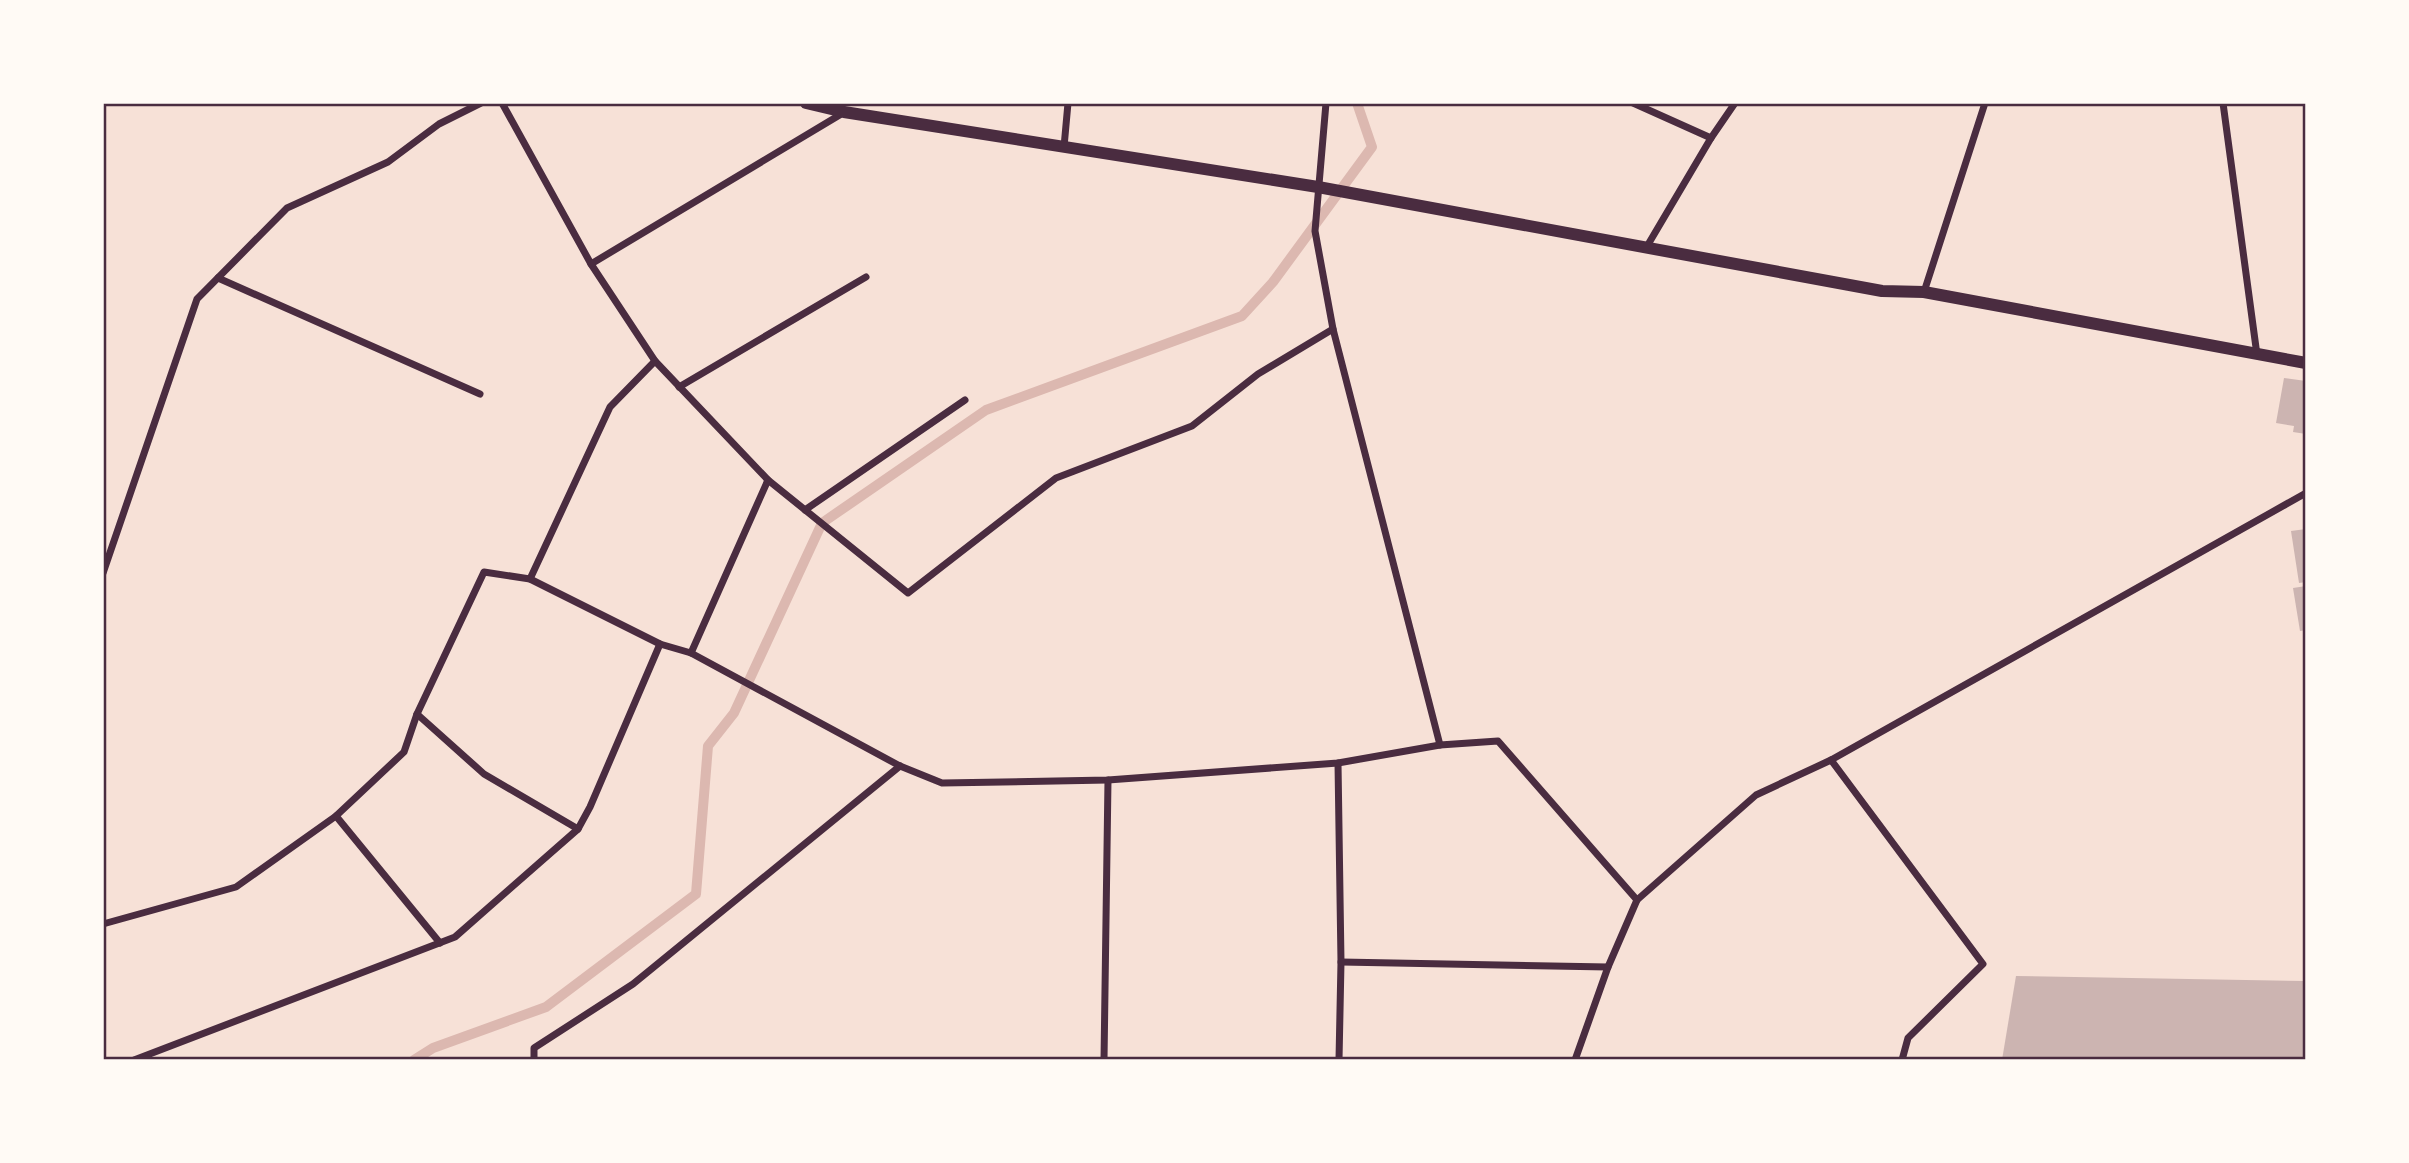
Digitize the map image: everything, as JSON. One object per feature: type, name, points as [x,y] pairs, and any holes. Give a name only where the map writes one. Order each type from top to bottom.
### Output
[{"type":"street","points":[[103,573],[197,299],[287,208],[388,162],[439,124],[481,103]]},
{"type":"street","points":[[502,103],[591,264],[655,361],[768,480],[908,593],[1056,478],[1192,426],[1258,374],[1332,329]]},
{"type":"street","points":[[806,103],[844,112],[1318,187],[1882,291],[1924,292],[2306,363]]},
{"type":"street","points":[[1064,147],[1068,103]]},
{"type":"street","points":[[1326,103],[1315,231],[1332,329],[1440,745]]},
{"type":"street","points":[[1633,103],[1711,138]]},
{"type":"street","points":[[1646,248],[1711,138],[1735,103]]},
{"type":"street","points":[[1924,292],[1985,103]]},
{"type":"street","points":[[2223,103],[2257,355]]},
{"type":"street","points":[[591,264],[844,112]]},
{"type":"street","points":[[679,387],[866,277]]},
{"type":"street","points":[[218,278],[480,394]]},
{"type":"street","points":[[530,579],[610,407],[655,361]]},
{"type":"street","points":[[804,510],[965,400]]},
{"type":"street","points":[[691,653],[768,480]]},
{"type":"street","points":[[1574,1060],[1608,967],[1637,900],[1756,795],[1831,760],[2306,493]]},
{"type":"street","points":[[103,924],[236,887],[336,816],[404,752],[417,714],[484,572],[530,579],[660,644],[691,653],[900,766],[942,783],[1108,780],[1338,763],[1440,745],[1498,741],[1637,900]]},
{"type":"street","points":[[134,1060],[454,937],[578,829],[660,644]]},
{"type":"street","points":[[417,714],[484,774],[578,829]]},
{"type":"street","points":[[1831,760],[1983,964],[1908,1038],[1902,1060]]},
{"type":"street","points":[[1338,763],[1341,962],[1339,1060]]},
{"type":"street","points":[[534,1060],[534,1048],[633,984],[900,766]]},
{"type":"street","points":[[1104,1060],[1108,780]]},
{"type":"street","points":[[336,816],[440,943]]},
{"type":"street","points":[[1341,962],[1608,967]]},
{"type":"building","points":[[2284,378],[2306,381],[2306,434],[2293,432],[2294,426],[2276,423]]},
{"type":"building","points":[[2306,529],[2306,582],[2299,583],[2291,531]]},
{"type":"building","points":[[2306,586],[2306,630],[2300,631],[2293,588]]},
{"type":"building","points":[[2016,976],[2306,981],[2306,1060],[2002,1060]]},
{"type":"waterway","points":[[414,1060],[433,1048],[546,1007],[696,894],[708,746],[734,713],[822,523],[986,410],[1242,316],[1273,282],[1372,147],[1357,103]]}]
